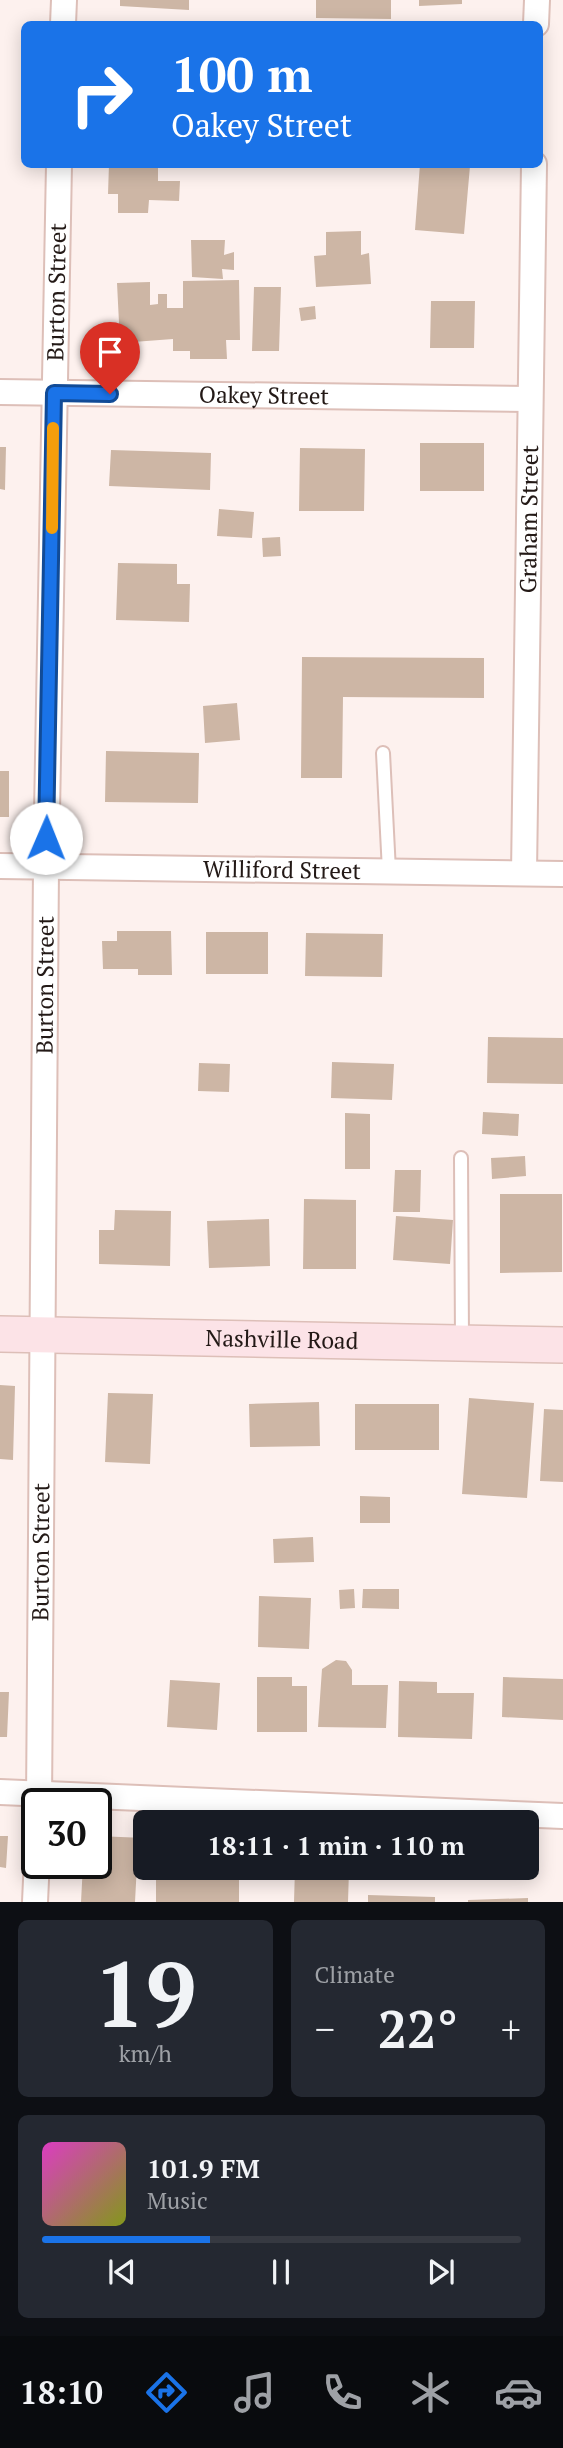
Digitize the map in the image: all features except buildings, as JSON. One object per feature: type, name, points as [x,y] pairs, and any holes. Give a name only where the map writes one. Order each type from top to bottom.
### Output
[{"type":"main road","name":"Nashville Road","points":[[0,1334],[563,1345]]},
{"type":"street","points":[[63,21],[64,0]]},
{"type":"street","points":[[536,21],[537,0]]},
{"type":"street","name":"Burton Street","points":[[39,1788],[46,866],[60,168]]},
{"type":"street","name":"Graham Street","points":[[524,873],[534,168]]},
{"type":"street","name":"Oakey Street","points":[[0,392],[529,399]]},
{"type":"street","name":"Williford Street","points":[[0,866],[563,874]]},
{"type":"street","points":[[0,1791],[21,1795]]},
{"type":"street","points":[[112,1801],[563,1816]]},
{"type":"street","points":[[35,1902],[36,1879]]},
{"type":"lane","points":[[383,754],[389,871]]},
{"type":"lane","points":[[461,1158],[461,1343]]},
{"type":"slow traffic","points":[[52,528],[53,428]]},
{"type":"route","points":[[46,838],[54,393],[110,394]]}]
